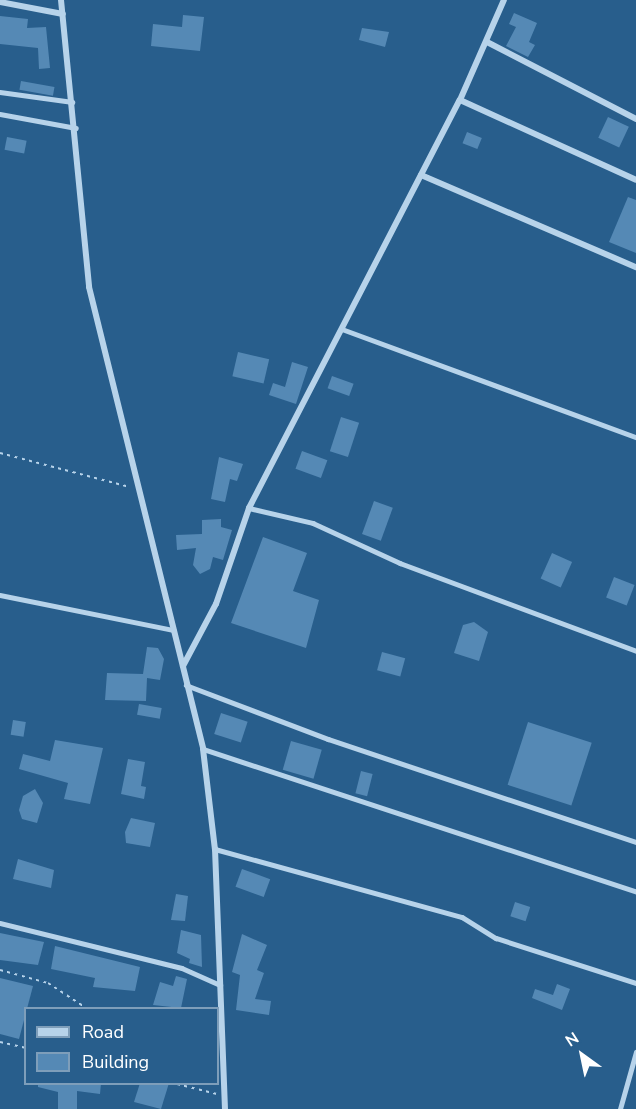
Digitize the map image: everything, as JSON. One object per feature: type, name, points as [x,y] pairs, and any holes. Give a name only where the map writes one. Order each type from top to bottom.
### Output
[{"type":"street","points":[[61,0],[76,128],[89,287],[203,749],[215,849],[225,1109]]},
{"type":"street","points":[[183,667],[216,604],[249,508],[460,100],[504,0]]},
{"type":"street","points":[[0,2],[63,14]]},
{"type":"street","points":[[487,42],[636,119]]},
{"type":"street","points":[[460,100],[636,180]]},
{"type":"street","points":[[421,175],[636,267]]},
{"type":"lane","points":[[0,92],[72,102]]},
{"type":"lane","points":[[0,114],[76,128]]},
{"type":"lane","points":[[342,329],[636,437]]},
{"type":"lane","points":[[249,508],[313,523],[400,563],[636,651]]},
{"type":"lane","points":[[0,595],[174,630]]},
{"type":"lane","points":[[186,685],[328,739],[636,842]]},
{"type":"lane","points":[[203,749],[636,891]]},
{"type":"lane","points":[[215,849],[462,917],[496,938],[636,983]]},
{"type":"lane","points":[[0,923],[182,968],[220,986]]},
{"type":"lane","points":[[620,1109],[636,1052]]},
{"type":"path","points":[[0,453],[139,489]]},
{"type":"path","points":[[0,970],[48,983],[84,1007]]},
{"type":"path","points":[[0,1042],[24,1048]]},
{"type":"path","points":[[184,1085],[225,1097]]},
{"type":"building","points":[[514,13],[537,23],[529,42],[535,45],[528,57],[506,46],[516,27],[509,24]]},
{"type":"building","points":[[183,15],[204,17],[200,51],[151,46],[153,24],[182,27]]},
{"type":"building","points":[[0,16],[28,19],[27,28],[46,27],[50,68],[39,69],[38,48],[0,44]]},
{"type":"building","points":[[362,28],[389,32],[385,47],[359,40]]},
{"type":"building","points":[[21,81],[54,87],[53,96],[19,90]]},
{"type":"building","points":[[608,117],[629,127],[619,148],[598,138]]},
{"type":"building","points":[[467,132],[482,138],[477,149],[463,143]]},
{"type":"building","points":[[7,137],[27,141],[24,154],[5,150]]},
{"type":"building","points":[[628,197],[636,200],[636,253],[609,242]]},
{"type":"building","points":[[238,352],[269,359],[264,384],[232,376]]},
{"type":"building","points":[[292,362],[308,367],[296,404],[269,395],[273,383],[285,387]]},
{"type":"building","points":[[332,376],[354,384],[349,396],[328,388]]},
{"type":"building","points":[[341,417],[359,423],[348,457],[330,451]]},
{"type":"building","points":[[302,451],[327,460],[321,478],[296,469]]},
{"type":"building","points":[[219,457],[243,464],[237,481],[230,479],[225,502],[211,499]]},
{"type":"building","points":[[374,501],[393,508],[381,541],[362,534]]},
{"type":"building","points":[[221,519],[221,527],[232,530],[223,560],[213,557],[210,569],[200,574],[193,565],[196,548],[177,550],[176,535],[202,534],[202,520]]},
{"type":"building","points":[[263,537],[307,553],[293,591],[319,600],[306,648],[231,623]]},
{"type":"building","points":[[552,553],[572,562],[561,588],[541,579]]},
{"type":"building","points":[[614,577],[635,585],[627,605],[606,598]]},
{"type":"building","points":[[474,622],[488,632],[479,661],[454,653],[463,625]]},
{"type":"building","points":[[147,647],[158,648],[164,659],[160,680],[147,678],[146,701],[105,700],[107,673],[143,674]]},
{"type":"building","points":[[382,652],[405,658],[400,677],[377,670]]},
{"type":"building","points":[[139,704],[162,708],[160,719],[137,715]]},
{"type":"building","points":[[221,713],[248,722],[241,743],[214,734]]},
{"type":"building","points":[[13,720],[26,722],[23,737],[11,735]]},
{"type":"building","points":[[528,722],[592,743],[571,805],[508,785]]},
{"type":"building","points":[[55,740],[103,748],[90,804],[64,799],[68,783],[19,769],[23,754],[50,761]]},
{"type":"building","points":[[291,741],[322,750],[313,779],[283,770]]},
{"type":"building","points":[[128,759],[145,762],[141,786],[146,787],[144,799],[121,794]]},
{"type":"building","points":[[361,771],[373,774],[367,796],[355,793]]},
{"type":"building","points":[[35,789],[43,803],[37,823],[22,819],[19,810],[23,796]]},
{"type":"building","points":[[131,818],[155,823],[150,847],[126,843],[125,832]]},
{"type":"building","points":[[18,859],[54,870],[51,888],[13,879]]},
{"type":"building","points":[[242,869],[270,879],[264,897],[236,887]]},
{"type":"building","points":[[176,894],[188,896],[185,921],[171,920]]},
{"type":"building","points":[[515,902],[530,907],[526,921],[510,916]]},
{"type":"building","points":[[181,930],[201,935],[202,967],[189,963],[190,959],[177,953]]},
{"type":"building","points":[[0,933],[44,942],[38,965],[0,960]]},
{"type":"building","points":[[242,934],[267,945],[257,970],[264,973],[255,999],[271,1001],[269,1015],[236,1010],[240,975],[232,972]]},
{"type":"building","points":[[55,946],[140,967],[135,991],[93,987],[95,978],[51,969]]},
{"type":"building","points":[[176,976],[187,979],[181,1007],[153,1005],[160,982],[173,986]]},
{"type":"building","points":[[0,978],[33,986],[27,1007],[24,1007],[24,1020],[19,1039],[0,1034]]},
{"type":"building","points":[[557,984],[570,989],[562,1010],[532,998],[535,989],[553,995]]},
{"type":"building","points":[[38,1085],[101,1085],[100,1094],[77,1091],[77,1109],[58,1109],[58,1092],[38,1087]]},
{"type":"building","points":[[139,1085],[168,1085],[161,1109],[134,1102]]}]
